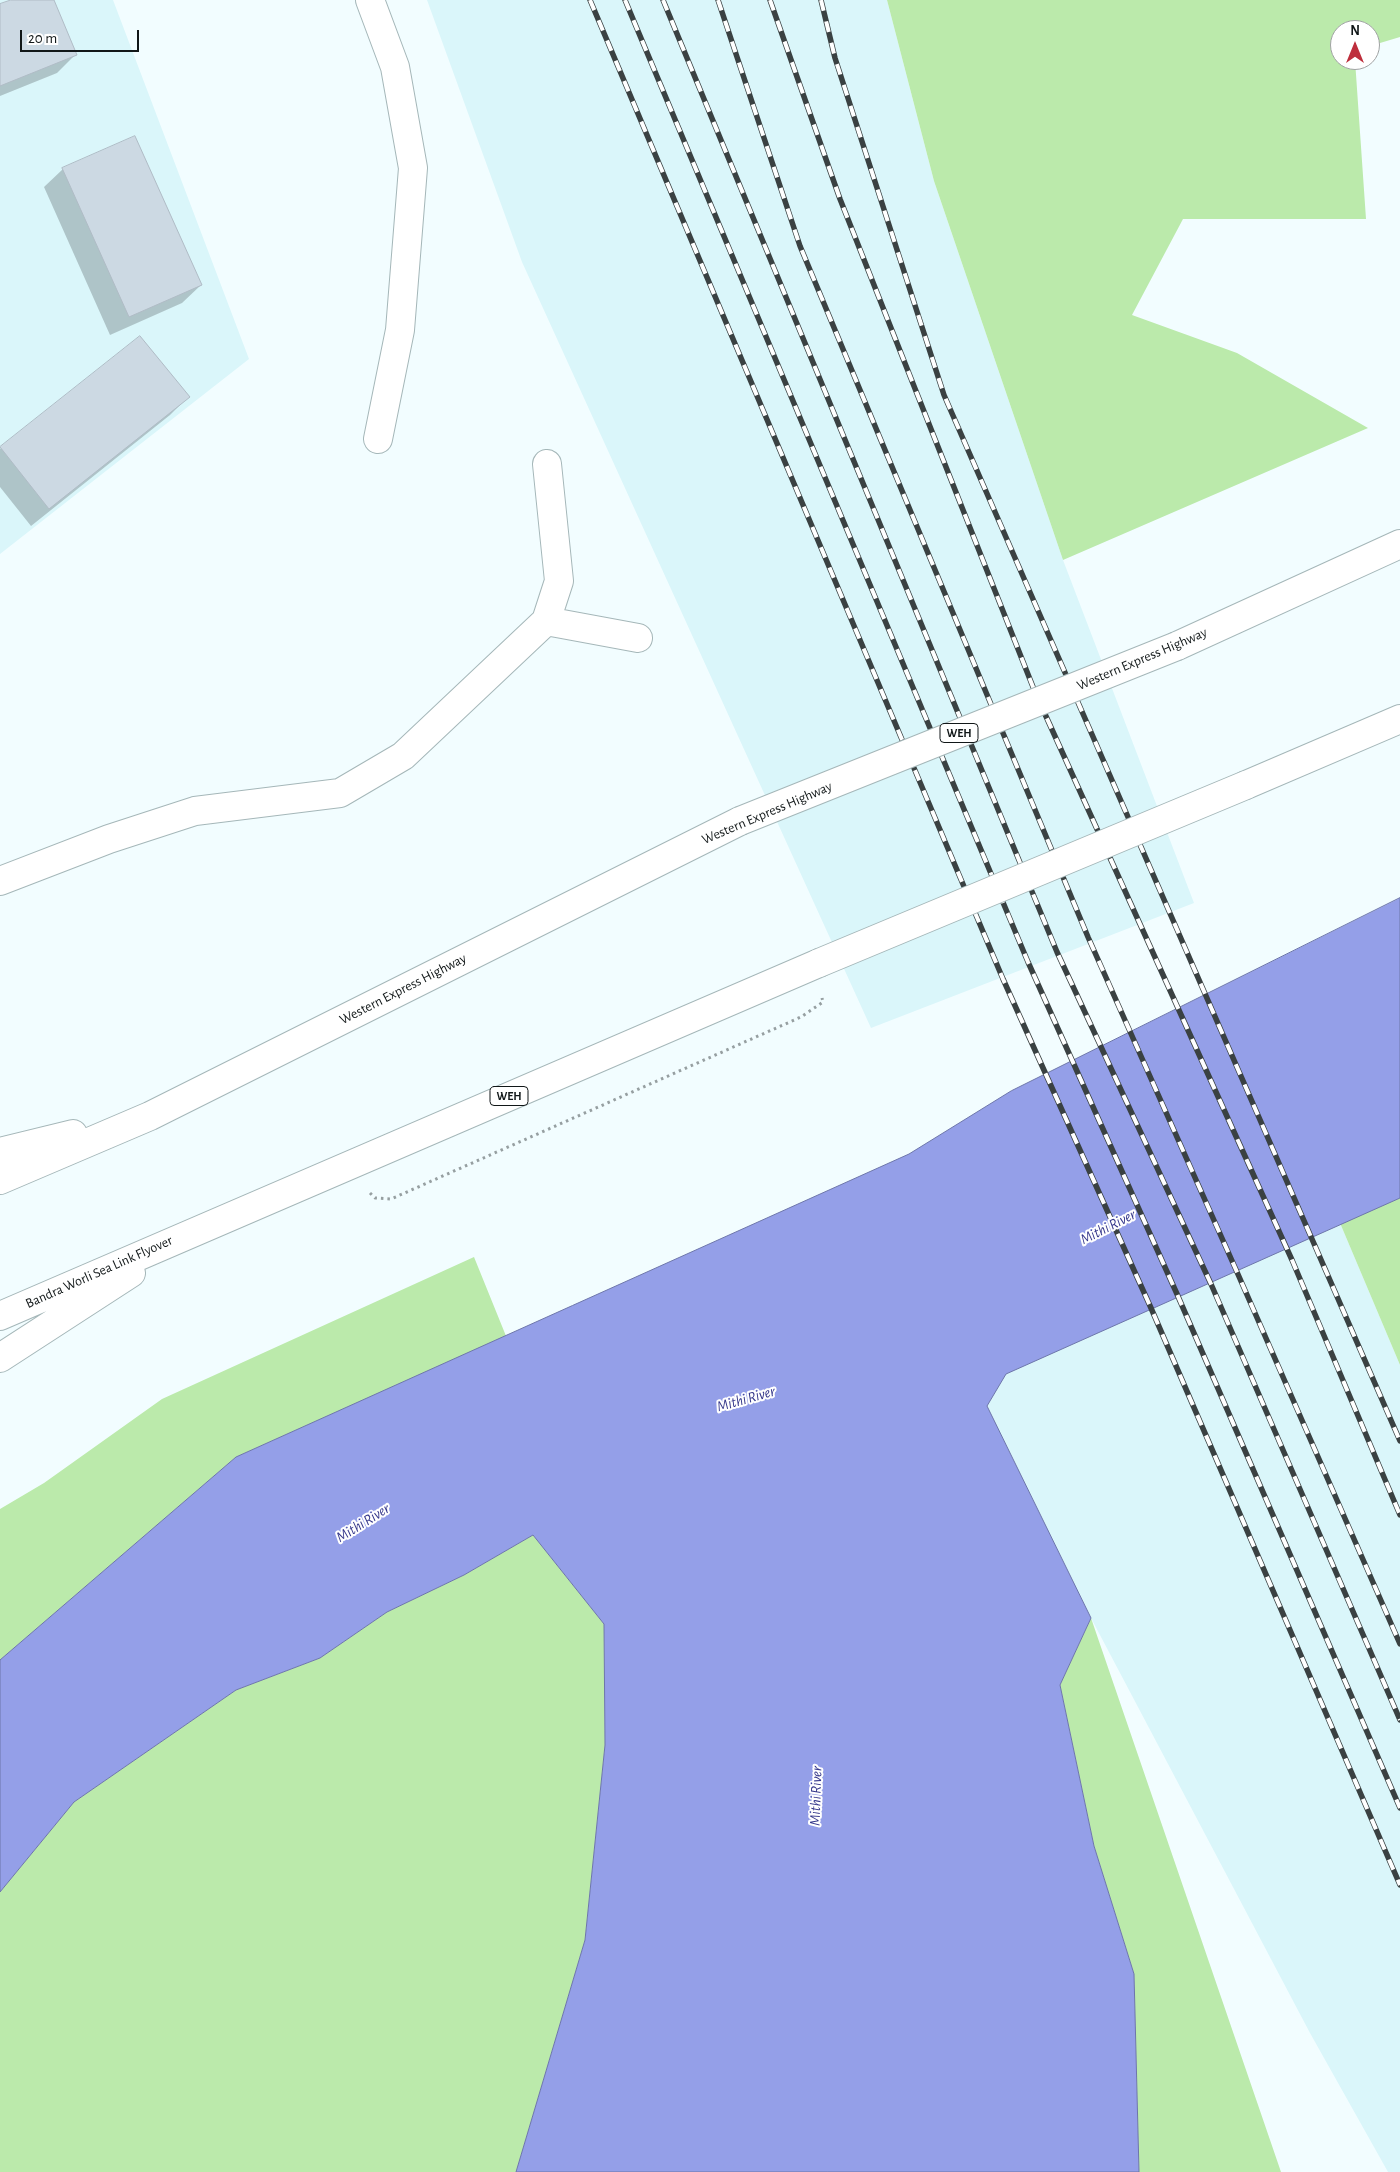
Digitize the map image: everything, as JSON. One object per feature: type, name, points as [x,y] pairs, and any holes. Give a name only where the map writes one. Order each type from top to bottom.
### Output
[{"type":"main road","points":[[370,0],[395,67],[413,168],[400,330],[378,438]]},
{"type":"main road","points":[[0,881],[109,839],[195,812],[340,793],[403,756],[546,621],[559,581],[547,464]]},
{"type":"main road","name":"Western Express Highway","points":[[150,1116],[740,821],[1178,646],[1400,544]]},
{"type":"main road","points":[[546,621],[638,638]]},
{"type":"main road","name":"WEH","points":[[199,1229],[819,963],[1400,719]]},
{"type":"main road","points":[[0,1152],[150,1116]]},
{"type":"main road","points":[[0,1180],[150,1116]]},
{"type":"main road","points":[[0,1358],[199,1229]]},
{"type":"main road","name":"Bandra Worli Sea Link Flyover","points":[[0,1316],[199,1229]]},
{"type":"path","points":[[342,1168],[375,1198],[391,1199],[801,1017],[823,1002],[819,963]]},
{"type":"shaded area","points":[[0,0],[113,0],[249,359],[0,554]]},
{"type":"shaded area","points":[[427,0],[887,0],[934,181],[1063,560],[1194,903],[871,1028],[522,262]]},
{"type":"shaded area","points":[[1340,1223],[1400,1365],[1400,2172],[1388,2172],[1310,2033],[1091,1618],[987,1406],[1005,1374]]},
{"type":"green space","points":[[887,0],[1400,0],[1400,37],[1380,43],[1380,20],[1330,20],[1330,70],[1356,70],[1366,219],[1183,219],[1132,315],[1237,353],[1368,428],[1063,560],[934,181]]},
{"type":"green space","points":[[1400,1198],[1400,1365],[1340,1223]]},
{"type":"green space","points":[[474,1257],[506,1336],[236,1457],[0,1660],[0,1509],[44,1483],[162,1399]]},
{"type":"green space","points":[[533,1535],[604,1624],[605,1745],[585,1940],[516,2172],[0,2172],[0,1892],[74,1802],[236,1690],[320,1658],[387,1612],[464,1575]]},
{"type":"green space","points":[[1091,1618],[1281,2172],[1139,2172],[1134,1974],[1094,1846],[1060,1685]]},
{"type":"water","name":"Mithi River","points":[[1400,898],[1400,1198],[1006,1374],[987,1406],[1091,1618],[1060,1685],[1094,1846],[1134,1974],[1139,2172],[516,2172],[585,1940],[605,1745],[604,1624],[533,1535],[464,1575],[387,1612],[320,1658],[236,1690],[74,1802],[0,1892],[0,1660],[236,1457],[909,1154],[1011,1091]]},
{"type":"building","points":[[11,0],[54,0],[77,55],[0,86],[0,4]]},
{"type":"building","points":[[135,136],[202,285],[129,317],[62,168]]},
{"type":"building","points":[[140,336],[190,397],[49,509],[0,447]]},
{"type":"railway","points":[[590,0],[1003,979],[1151,1308],[1400,1885]]},
{"type":"railway","points":[[625,0],[1028,962],[1177,1294],[1400,1808]]},
{"type":"railway","points":[[663,0],[1057,952],[1211,1284],[1400,1720]]},
{"type":"railway","points":[[718,0],[800,246],[1088,937],[1400,1644]]},
{"type":"railway","points":[[770,0],[840,199],[1035,692],[1292,1260],[1400,1515]]},
{"type":"railway","points":[[821,0],[835,58],[944,395],[1400,1441]]}]
